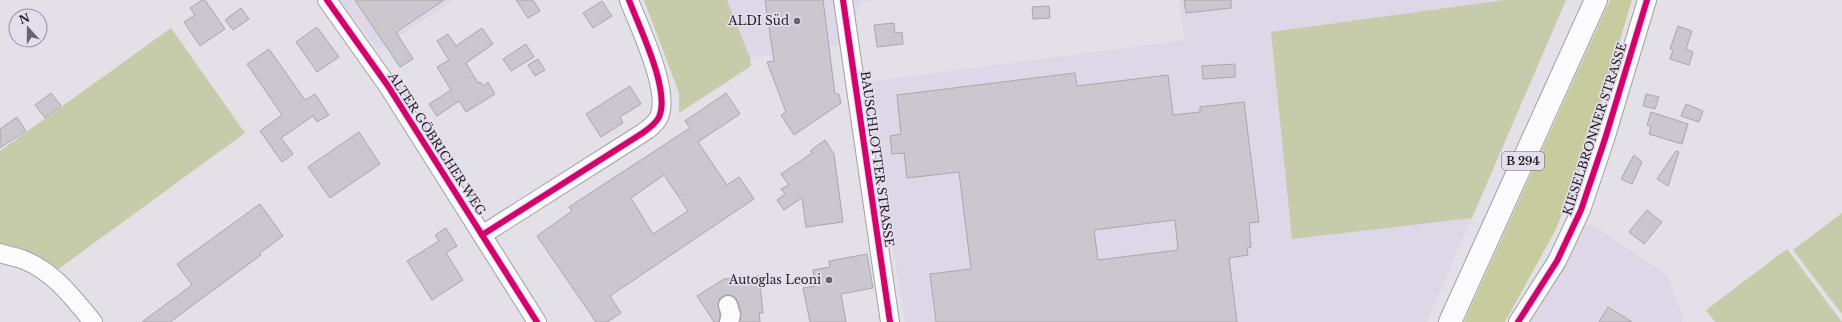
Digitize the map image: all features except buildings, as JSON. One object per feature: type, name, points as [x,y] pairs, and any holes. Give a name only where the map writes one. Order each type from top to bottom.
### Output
[{"type":"main road","name":"B 294","points":[[1450,322],[1596,0]]},
{"type":"street","name":"ALTER GÖBRICHER WEG","points":[[327,0],[388,86],[537,322]]},
{"type":"street","points":[[482,235],[641,134],[653,125],[658,118],[663,101],[659,80],[629,0]]},
{"type":"street","name":"BAUSCHLOTTER STRASSE","points":[[843,0],[890,322]]},
{"type":"street","name":"KIESELBRONNER STRASSE","points":[[1518,322],[1557,260],[1581,210],[1607,132],[1647,0]]},
{"type":"street","points":[[0,254],[24,260],[50,275],[64,288],[93,322]]},
{"type":"shaded area","points":[[340,0],[454,0],[378,50]]},
{"type":"shaded area","points":[[727,0],[880,0],[863,2],[839,45],[750,58]]},
{"type":"shaded area","points":[[1179,0],[1566,0],[1427,322],[905,322],[866,82],[1184,40]]},
{"type":"shaded area","points":[[1591,224],[1667,275],[1683,317],[1682,322],[1518,322],[1573,230]]},
{"type":"green space","points":[[644,0],[727,0],[750,58],[751,66],[679,113],[679,93]]},
{"type":"green space","points":[[1505,0],[1566,0],[1472,218],[1292,239],[1271,32]]},
{"type":"green space","points":[[1610,0],[1632,0],[1585,156],[1556,229],[1505,322],[1464,322]]},
{"type":"green space","points":[[171,28],[245,133],[57,270],[35,257],[0,248],[0,151]]},
{"type":"green space","points":[[1842,213],[1842,314],[1793,250]]},
{"type":"green space","points":[[1787,249],[1842,322],[1715,322],[1706,310]]},
{"type":"cycle path","points":[[327,0],[388,86],[537,322]]},
{"type":"cycle path","points":[[482,235],[641,134],[651,127],[659,117],[662,106],[661,92],[657,76],[646,42],[629,0]]},
{"type":"cycle path","points":[[843,0],[890,322]]},
{"type":"cycle path","points":[[1518,322],[1557,261],[1581,210],[1605,139],[1647,0]]},
{"type":"place","name":"ALDI Süd","points":[[797,21]]},
{"type":"place","name":"Autoglas Leoni","points":[[829,280]]}]
